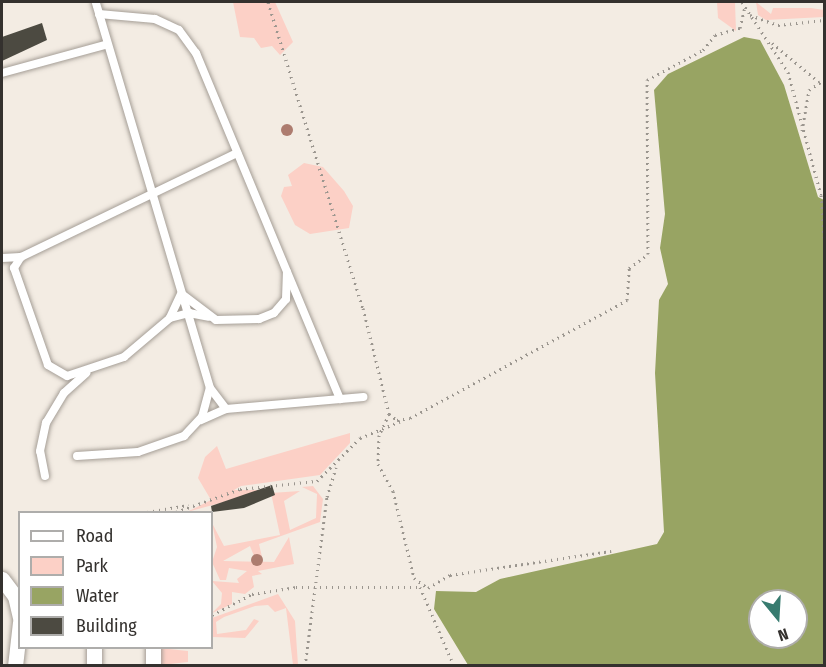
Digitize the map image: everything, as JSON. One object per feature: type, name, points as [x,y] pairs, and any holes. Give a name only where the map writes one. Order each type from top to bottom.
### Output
[{"type":"street","points":[[2,579],[15,596],[18,610]]},
{"type":"street","points":[[15,666],[18,638]]},
{"type":"street","points":[[94,649],[94,666]]},
{"type":"street","points":[[153,649],[153,666]]},
{"type":"lane","points":[[96,2],[105,45],[152,191],[210,388],[226,409]]},
{"type":"lane","points":[[99,14],[155,19],[179,30],[213,88],[237,153],[288,268],[340,399]]},
{"type":"lane","points":[[2,73],[105,45]]},
{"type":"lane","points":[[2,258],[21,257],[152,191],[237,153]]},
{"type":"lane","points":[[21,257],[14,268],[17,281],[48,365],[67,376],[124,357],[170,318],[182,294]]},
{"type":"lane","points":[[170,318],[189,313],[238,323],[274,313],[286,299],[288,268]]},
{"type":"lane","points":[[182,294],[216,320]]},
{"type":"lane","points":[[45,476],[40,451],[46,423],[64,393],[98,366]]},
{"type":"lane","points":[[199,421],[210,388]]},
{"type":"lane","points":[[77,456],[159,448],[199,421],[226,409],[363,397]]},
{"type":"path","points":[[268,2],[359,297],[389,414],[383,430],[378,464],[393,491],[405,552],[454,666]]},
{"type":"path","points":[[742,2],[788,72],[802,132],[821,195],[825,238]]},
{"type":"path","points":[[157,511],[193,504],[240,489],[317,481],[336,465],[360,438],[410,418],[630,296],[629,268],[648,254],[647,80],[703,50],[715,35],[740,28],[745,6]]},
{"type":"path","points":[[750,15],[778,25],[825,20]]},
{"type":"path","points":[[770,42],[819,82]]},
{"type":"path","points":[[802,132],[807,95],[819,82],[825,80]]},
{"type":"path","points":[[389,414],[402,421]]},
{"type":"path","points":[[305,666],[327,497],[336,465]]},
{"type":"path","points":[[180,511],[193,504]]},
{"type":"path","points":[[213,615],[241,603],[258,592],[316,585],[420,588],[450,575],[501,570],[611,551]]},
{"type":"green space","points":[[233,2],[275,2],[293,42],[280,55],[272,46],[261,48],[254,38],[240,37]]},
{"type":"green space","points":[[717,2],[735,3],[736,31],[718,18]]},
{"type":"green space","points":[[756,2],[771,14],[773,8],[811,8],[824,10],[824,17],[766,20],[758,15]]},
{"type":"green space","points":[[304,163],[323,167],[344,191],[353,206],[349,228],[310,234],[295,225],[281,196],[284,187],[292,186],[288,175]]},
{"type":"green space","points":[[350,433],[350,443],[320,475],[241,486],[234,490],[268,490],[189,511],[211,500],[198,478],[205,457],[217,446],[226,469]]},
{"type":"green space","points":[[313,486],[323,499],[320,522],[259,544],[262,557],[254,556],[250,546],[223,561],[274,562],[289,537],[294,564],[258,571],[262,574],[252,576],[254,587],[245,594],[232,592],[232,604],[213,613],[221,604],[222,593],[213,581],[239,583],[237,579],[247,571],[229,568],[226,580],[220,580],[213,564],[217,547],[213,525],[224,546],[280,535],[271,493],[300,491],[284,501],[290,530],[316,518],[317,494],[302,487]]},
{"type":"green space","points":[[278,594],[295,621],[298,665],[293,665],[286,608],[275,612],[268,605],[255,606],[216,622],[217,634],[246,630],[254,619],[259,621],[245,638],[213,637],[213,618]]},
{"type":"green space","points":[[159,649],[188,651],[188,662],[161,665]]},
{"type":"water","points":[[744,37],[760,40],[784,85],[818,197],[824,200],[824,665],[468,665],[434,609],[436,591],[476,592],[500,579],[657,544],[664,532],[655,373],[659,300],[668,284],[660,248],[665,214],[654,90],[668,74]]},
{"type":"building","points":[[42,23],[47,40],[2,61],[2,37]]},
{"type":"building","points":[[272,485],[275,495],[244,508],[213,512],[211,506]]}]
